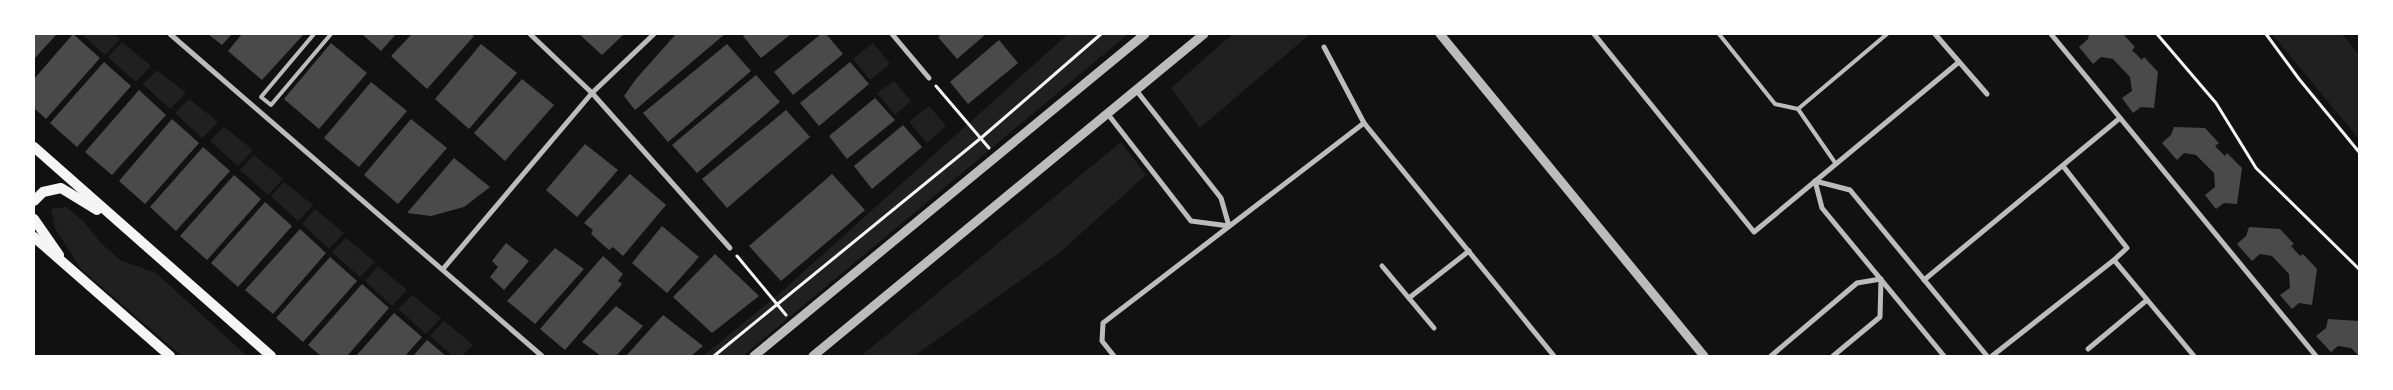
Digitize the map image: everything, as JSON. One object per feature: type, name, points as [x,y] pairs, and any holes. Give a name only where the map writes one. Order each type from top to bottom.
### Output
[{"type":"main road","points":[[34,147],[271,356]]},
{"type":"main road","points":[[34,201],[43,192],[61,188],[119,223]]},
{"type":"main road","points":[[34,219],[72,271]]},
{"type":"main road","points":[[34,237],[170,356]]},
{"type":"street","points":[[170,34],[542,356]]},
{"type":"street","points":[[530,34],[592,93],[730,248]]},
{"type":"street","points":[[443,269],[592,93],[654,34]]},
{"type":"street","points":[[892,34],[929,78]]},
{"type":"street","points":[[754,356],[1145,34]]},
{"type":"street","points":[[813,356],[1204,34]]},
{"type":"street","points":[[1440,34],[1704,356]]},
{"type":"street","points":[[1594,34],[1754,232],[1959,62]]},
{"type":"street","points":[[1935,34],[1987,94]]},
{"type":"street","points":[[2051,34],[2316,356]]},
{"type":"street","points":[[1324,47],[1364,123],[1554,356]]},
{"type":"street","points":[[1136,89],[1221,198],[1229,226]]},
{"type":"street","points":[[1107,113],[1191,221],[1229,226]]},
{"type":"street","points":[[1924,280],[2120,118]]},
{"type":"street","points":[[1114,356],[1102,341],[1104,324],[1364,123]]},
{"type":"street","points":[[1992,356],[2127,248],[2063,166]]},
{"type":"street","points":[[1816,181],[1822,208],[1944,356]]},
{"type":"street","points":[[1816,181],[1850,190],[1987,356]]},
{"type":"street","points":[[1409,298],[1469,251]]},
{"type":"street","points":[[2114,260],[2194,356]]},
{"type":"street","points":[[1382,266],[1434,328]]},
{"type":"street","points":[[1771,356],[1857,284],[1881,279]]},
{"type":"street","points":[[1833,356],[1880,317],[1881,279]]},
{"type":"street","points":[[2088,350],[2148,300]]},
{"type":"lane","points":[[314,34],[261,97],[271,105],[330,34]]},
{"type":"lane","points":[[1719,34],[1775,104],[1798,109],[1836,164]]},
{"type":"lane","points":[[1798,109],[1886,34]]},
{"type":"path","points":[[714,356],[981,138],[1101,34]]},
{"type":"path","points":[[2157,34],[2216,102],[2256,168],[2359,269]]},
{"type":"path","points":[[2266,34],[2299,79],[2359,152]]},
{"type":"path","points":[[929,78],[981,138]]},
{"type":"path","points":[[730,248],[778,305]]},
{"type":"shaded area","points":[[82,34],[114,34],[120,39],[105,55]]},
{"type":"shaded area","points":[[1068,34],[1128,34],[743,356],[703,356],[781,292]]},
{"type":"shaded area","points":[[1233,34],[1310,34],[1200,128],[1171,88]]},
{"type":"shaded area","points":[[2272,34],[2342,34],[2359,55],[2359,139]]},
{"type":"shaded area","points":[[122,42],[151,66],[136,82],[108,57]]},
{"type":"shaded area","points":[[873,43],[890,64],[870,80],[853,59]]},
{"type":"shaded area","points":[[157,70],[186,93],[170,109],[143,84]]},
{"type":"shaded area","points":[[894,81],[911,101],[895,115],[877,93]]},
{"type":"shaded area","points":[[189,99],[218,122],[202,138],[175,113]]},
{"type":"shaded area","points":[[929,106],[946,126],[927,143],[909,122]]},
{"type":"shaded area","points":[[224,127],[253,150],[238,166],[210,141]]},
{"type":"shaded area","points":[[1121,142],[1146,175],[1059,253],[914,356],[861,356]]},
{"type":"shaded area","points":[[254,155],[283,179],[268,195],[240,170]]},
{"type":"shaded area","points":[[284,182],[313,205],[298,221],[271,196]]},
{"type":"shaded area","points":[[66,207],[83,221],[100,242],[120,260],[156,273],[247,356],[182,356],[81,269],[55,228],[51,209]]},
{"type":"shaded area","points":[[315,209],[344,233],[329,249],[302,224]]},
{"type":"shaded area","points":[[346,238],[375,262],[360,277],[332,252]]},
{"type":"shaded area","points":[[378,266],[407,290],[392,306],[365,281]]},
{"type":"shaded area","points":[[412,295],[441,318],[426,334],[398,309]]},
{"type":"shaded area","points":[[444,321],[473,345],[462,356],[453,356],[430,336]]},
{"type":"building","points":[[34,34],[57,34],[34,59]]},
{"type":"building","points":[[73,34],[100,58],[46,119],[34,108],[34,79]]},
{"type":"building","points":[[208,34],[232,34],[222,45]]},
{"type":"building","points":[[242,34],[304,34],[262,80],[228,51]]},
{"type":"building","points":[[362,34],[396,34],[381,51]]},
{"type":"building","points":[[412,34],[471,34],[474,36],[427,89],[391,56]]},
{"type":"building","points":[[579,34],[624,34],[602,55]]},
{"type":"building","points":[[676,34],[725,34],[635,110],[624,96],[636,79]]},
{"type":"building","points":[[745,34],[791,34],[761,58],[743,36]]},
{"type":"building","points":[[821,34],[826,34],[843,54],[793,95],[774,72]]},
{"type":"building","points":[[942,34],[986,34],[957,59],[938,37]]},
{"type":"building","points":[[2089,34],[2123,34],[2135,47],[2132,50],[2142,60],[2144,57],[2158,72],[2154,108],[2141,107],[2133,113],[2122,98],[2132,91],[2130,77],[2113,59],[2101,57],[2093,64],[2079,47],[2088,39]]},
{"type":"building","points":[[999,40],[1018,63],[968,104],[950,82]]},
{"type":"building","points":[[331,43],[367,73],[319,129],[284,99]]},
{"type":"building","points":[[481,44],[517,73],[469,129],[435,99]]},
{"type":"building","points":[[727,44],[751,71],[668,142],[643,113]]},
{"type":"building","points":[[104,62],[131,86],[77,147],[50,123]]},
{"type":"building","points":[[850,62],[869,84],[819,126],[800,103]]},
{"type":"building","points":[[756,75],[780,102],[697,173],[672,145]]},
{"type":"building","points":[[522,79],[554,105],[505,161],[474,133]]},
{"type":"building","points":[[371,82],[407,111],[359,167],[324,138]]},
{"type":"building","points":[[139,90],[166,115],[112,175],[85,152]]},
{"type":"building","points":[[875,98],[895,120],[847,159],[829,136]]},
{"type":"building","points":[[786,110],[810,137],[727,208],[702,179]]},
{"type":"building","points":[[172,119],[199,143],[145,204],[119,181]]},
{"type":"building","points":[[411,119],[447,148],[398,204],[364,175]]},
{"type":"building","points":[[903,125],[922,147],[872,189],[854,166]]},
{"type":"building","points":[[2174,127],[2205,128],[2219,143],[2215,146],[2225,156],[2227,153],[2242,168],[2237,204],[2224,203],[2216,209],[2205,195],[2215,187],[2214,173],[2196,155],[2184,153],[2177,160],[2162,143],[2171,135]]},
{"type":"building","points":[[585,144],[618,170],[577,217],[546,190]]},
{"type":"building","points":[[203,147],[230,171],[176,231],[150,207]]},
{"type":"building","points":[[454,158],[490,187],[464,207],[431,216],[407,213]]},
{"type":"building","points":[[630,174],[666,205],[623,256],[613,247],[609,250],[591,234],[593,230],[584,223]]},
{"type":"building","points":[[832,174],[865,210],[781,281],[749,246]]},
{"type":"building","points":[[234,175],[261,199],[207,260],[180,236]]},
{"type":"building","points":[[265,202],[292,226],[238,287],[211,263]]},
{"type":"building","points":[[662,226],[699,257],[667,293],[632,263]]},
{"type":"building","points":[[2249,227],[2280,229],[2294,244],[2291,246],[2300,256],[2303,254],[2317,269],[2312,305],[2299,303],[2292,309],[2280,295],[2290,288],[2289,274],[2272,256],[2260,254],[2252,261],[2237,244],[2246,236]]},
{"type":"building","points":[[300,229],[326,253],[273,314],[245,290]]},
{"type":"building","points":[[506,243],[529,261],[504,290],[490,277],[498,267],[492,261]]},
{"type":"building","points":[[555,248],[584,269],[535,324],[507,301]]},
{"type":"building","points":[[715,254],[759,296],[712,333],[673,297]]},
{"type":"building","points":[[603,256],[623,274],[618,281],[622,284],[565,350],[540,329]]},
{"type":"building","points":[[330,257],[357,281],[303,342],[276,318]]},
{"type":"building","points":[[362,284],[389,308],[347,356],[321,356],[308,345]]},
{"type":"building","points":[[616,306],[643,326],[616,356],[601,356],[582,342]]},
{"type":"building","points":[[394,313],[422,337],[405,356],[356,356]]},
{"type":"building","points":[[663,315],[703,346],[691,356],[626,356]]},
{"type":"building","points":[[2328,319],[2359,321],[2359,356],[2351,348],[2338,346],[2331,352],[2316,336],[2326,328]]},
{"type":"building","points":[[427,340],[446,356],[413,356]]}]
